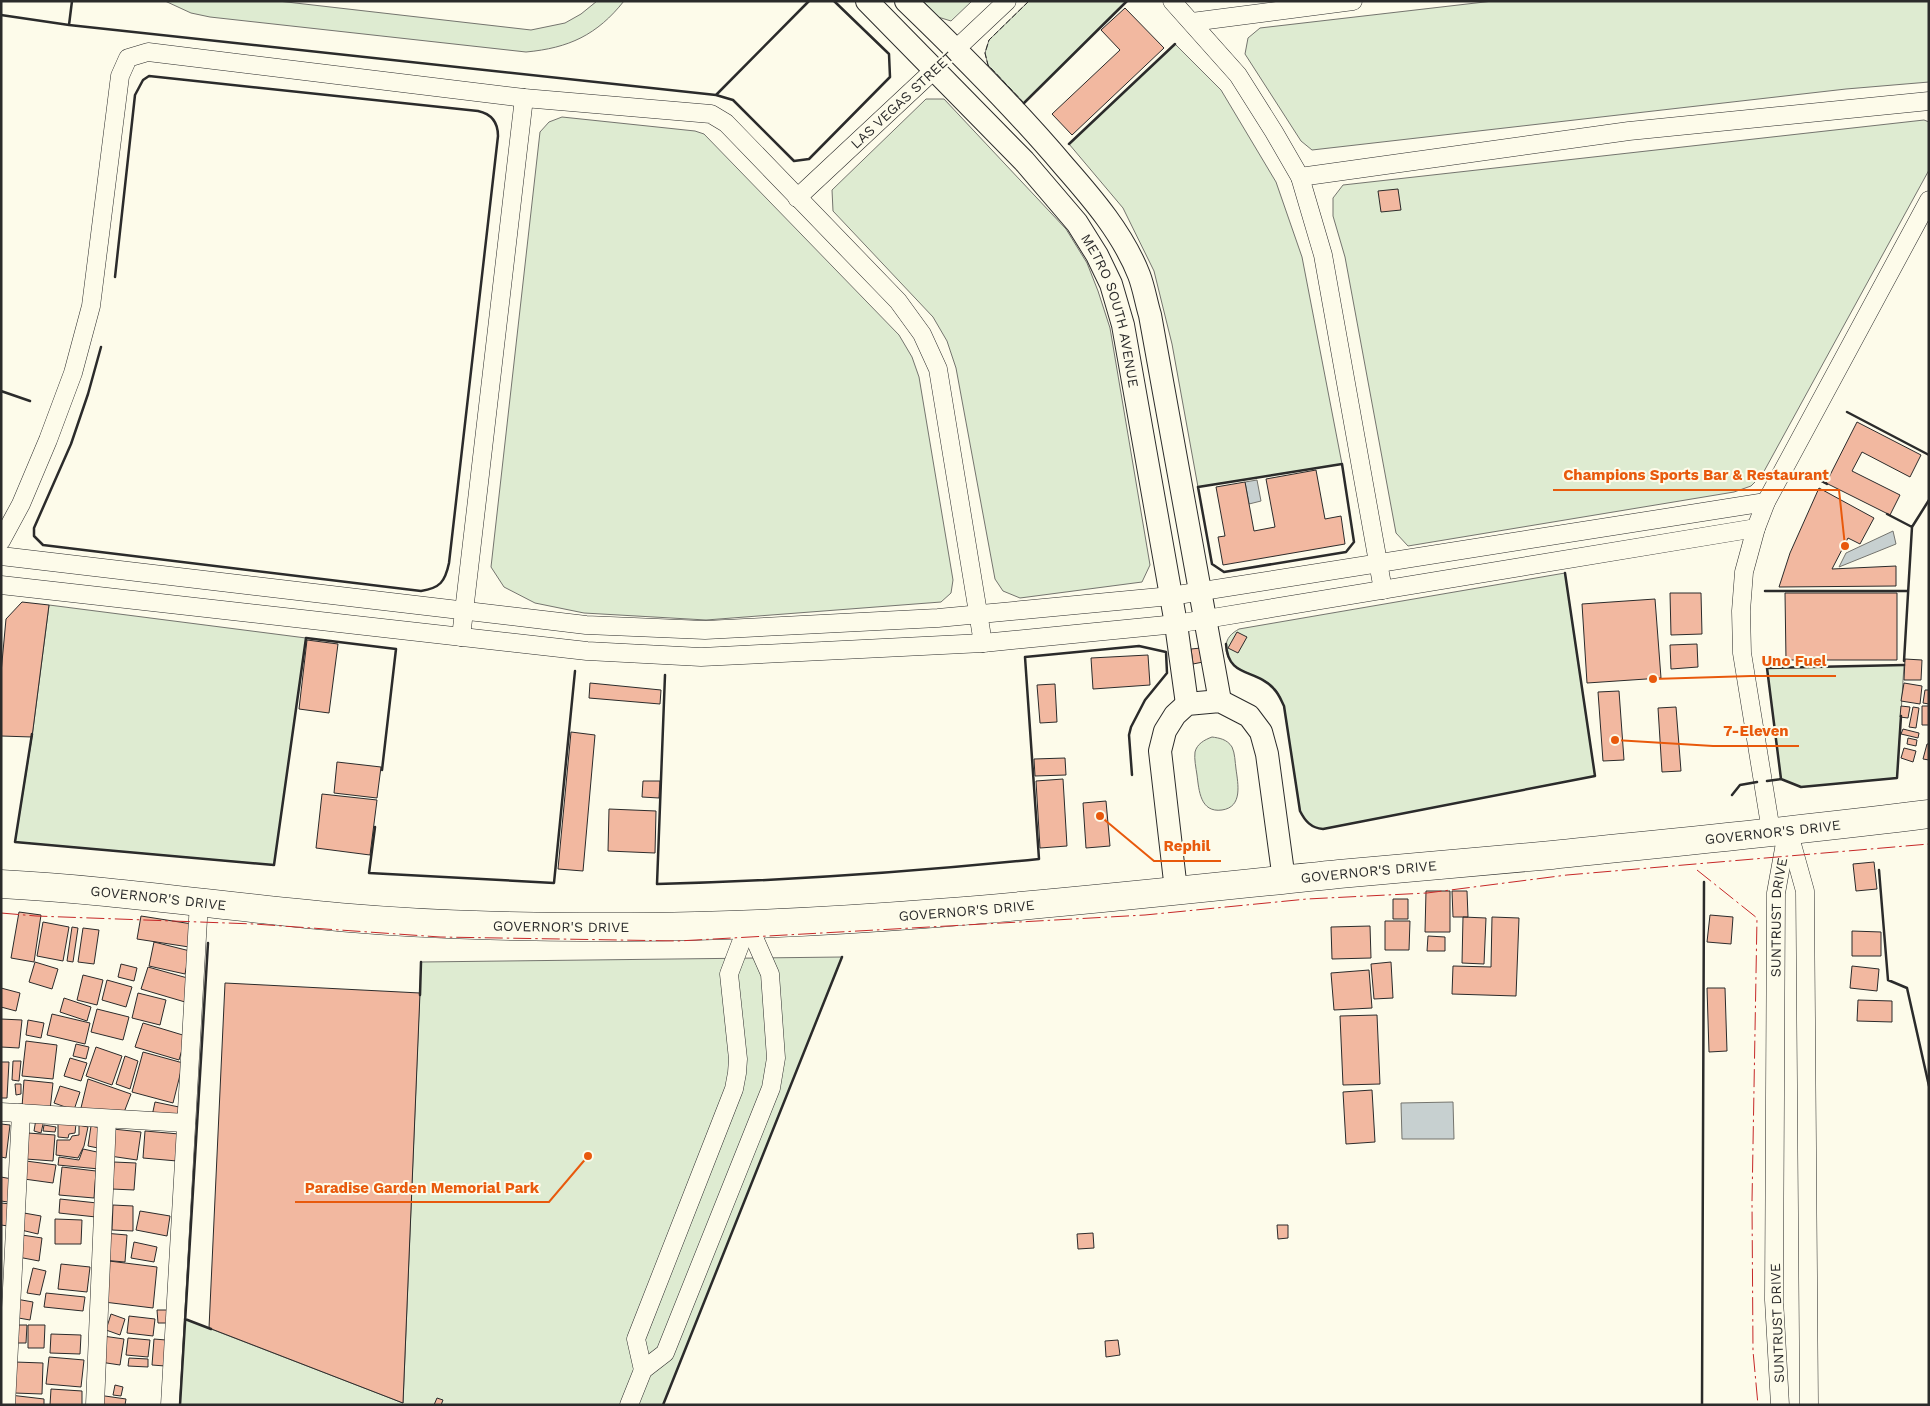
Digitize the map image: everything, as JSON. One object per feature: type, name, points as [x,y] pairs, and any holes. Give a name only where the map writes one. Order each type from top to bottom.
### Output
[{"type":"main road","name":"GOVERNOR'S DRIVE","points":[[1,884],[352,918],[465,926],[637,927],[748,924],[941,913],[1552,855],[1929,814]]},
{"type":"street","name":"METRO SOUTH AVENUE","points":[[867,1],[1024,161],[1077,223],[1098,255],[1112,284],[1123,325],[1176,624],[1187,704]]},
{"type":"street","points":[[906,1],[956,49],[1042,140],[1098,206],[1124,244],[1139,275],[1150,315],[1220,701]]},
{"type":"street","name":"LAS VEGAS STREET","points":[[797,198],[1007,1]]},
{"type":"street","points":[[1172,1],[1238,75],[1300,177],[1324,254],[1380,564],[1383,590]]},
{"type":"street","points":[[1192,22],[1354,1]]},
{"type":"street","points":[[1,541],[21,504],[73,373],[91,306],[120,76],[128,58],[148,52],[524,98],[711,114],[726,123],[898,301],[922,334],[938,370],[983,643]]},
{"type":"street","points":[[461,637],[524,98]]},
{"type":"street","points":[[1300,177],[1629,131],[1929,101]]},
{"type":"street","points":[[1779,830],[1742,652],[1741,612],[1744,572],[1756,528],[1766,502],[1929,200]]},
{"type":"street","points":[[1,556],[586,626],[705,630],[938,618],[1171,596],[1766,502]]},
{"type":"street","points":[[1,585],[587,650],[701,657],[983,643],[1176,624],[1756,528]]},
{"type":"street","points":[[1176,890],[1160,751],[1164,731],[1175,715],[1187,704],[1220,701],[1235,707],[1249,716],[1262,732],[1267,754],[1284,880]]},
{"type":"street","name":"SUNTRUST DRIVE","points":[[1779,830],[1776,893],[1774,1300],[1780,1405]]},
{"type":"street","name":"SUNTRUST DRIVE","points":[[1779,830],[1805,891],[1809,1405]]},
{"type":"street","points":[[170,1405],[199,902]]},
{"type":"street","points":[[643,1370],[636,1339],[736,1080],[737,1052],[729,974],[748,924]]},
{"type":"street","points":[[629,1405],[643,1370],[665,1353],[771,1088],[776,1058],[770,974],[748,924]]},
{"type":"street","points":[[1,1112],[186,1123]]},
{"type":"street","points":[[6,1405],[21,1113]]},
{"type":"street","points":[[95,1405],[106,1119]]},
{"type":"green space","points":[[165,1],[278,1],[531,30],[565,23],[581,14],[597,1],[624,1],[603,23],[581,38],[556,47],[526,52],[210,17],[191,13]]},
{"type":"green space","points":[[923,1],[972,1],[951,21],[938,17]]},
{"type":"green space","points":[[1029,1],[1127,1],[1024,103],[988,65],[985,53],[989,40]]},
{"type":"green space","points":[[1493,1],[1929,1],[1929,82],[1846,89],[1312,150],[1301,141],[1245,54],[1248,38],[1260,28]]},
{"type":"green space","points":[[1175,44],[1221,90],[1276,182],[1302,257],[1342,464],[1198,487],[1172,344],[1154,271],[1123,208],[1069,144]]},
{"type":"green space","points":[[926,99],[944,99],[1066,229],[1087,263],[1110,328],[1150,565],[1142,582],[1020,598],[1003,591],[995,579],[956,368],[947,341],[933,317],[833,211],[832,190]]},
{"type":"green space","points":[[562,117],[695,131],[704,134],[899,335],[912,357],[919,377],[953,580],[951,593],[941,602],[706,620],[584,613],[535,603],[504,587],[491,567],[540,132],[549,122]]},
{"type":"green space","points":[[1924,120],[1929,122],[1929,170],[1762,475],[1751,486],[1734,492],[1408,546],[1396,533],[1345,257],[1333,216],[1333,198],[1343,185]]},
{"type":"green space","points":[[1565,573],[1595,776],[1323,829],[1312,826],[1306,821],[1300,811],[1284,706],[1277,692],[1268,683],[1237,668],[1232,663],[1227,656],[1226,647],[1228,638],[1232,634],[1239,629]]},
{"type":"green space","points":[[49,605],[306,638],[274,865],[15,842],[32,737]]},
{"type":"green space","points":[[1904,665],[1897,778],[1801,787],[1781,779],[1767,668]]},
{"type":"green space","points":[[1212,737],[1228,742],[1232,747],[1235,758],[1238,794],[1236,800],[1229,808],[1222,810],[1209,808],[1202,799],[1195,764],[1197,747]]},
{"type":"green space","points":[[842,957],[663,1405],[180,1405],[185,1319],[403,1403],[421,962]]},
{"type":"shaded area","points":[[1257,480],[1261,501],[1249,504],[1245,482]]},
{"type":"shaded area","points":[[1893,531],[1896,544],[1839,567],[1846,553]]},
{"type":"shaded area","points":[[1453,1102],[1454,1139],[1402,1139],[1401,1103]]},
{"type":"building","points":[[1125,8],[1164,48],[1072,135],[1052,114],[1120,50],[1101,30]]},
{"type":"building","points":[[1398,189],[1401,210],[1381,212],[1378,191]]},
{"type":"building","points":[[1857,422],[1921,455],[1910,477],[1862,452],[1852,471],[1900,495],[1890,515],[1826,483]]},
{"type":"building","points":[[1316,470],[1325,519],[1341,516],[1345,544],[1223,565],[1218,537],[1225,536],[1216,487],[1245,482],[1254,531],[1275,527],[1266,479]]},
{"type":"building","points":[[1819,488],[1874,518],[1860,544],[1848,538],[1832,569],[1896,566],[1896,586],[1779,587],[1790,553]]},
{"type":"building","points":[[1670,593],[1701,593],[1702,634],[1671,635]]},
{"type":"building","points":[[1785,593],[1897,593],[1897,660],[1786,660]]},
{"type":"building","points":[[1655,599],[1661,678],[1587,683],[1582,604]]},
{"type":"building","points":[[22,602],[49,605],[32,737],[1,736],[1,673],[6,619]]},
{"type":"building","points":[[1237,632],[1247,637],[1238,653],[1228,648]]},
{"type":"building","points":[[307,640],[338,644],[329,713],[299,709]]},
{"type":"building","points":[[1697,644],[1698,667],[1671,669],[1670,645]]},
{"type":"building","points":[[1201,648],[1203,662],[1193,664],[1191,649]]},
{"type":"building","points":[[1148,655],[1150,685],[1093,689],[1091,658]]},
{"type":"building","points":[[1905,659],[1922,660],[1921,680],[1904,680]]},
{"type":"building","points":[[590,683],[661,690],[660,704],[589,698]]},
{"type":"building","points":[[1904,683],[1922,686],[1920,704],[1901,701]]},
{"type":"building","points":[[1055,684],[1057,722],[1040,723],[1037,685]]},
{"type":"building","points":[[1925,690],[1929,690],[1929,704],[1923,703]]},
{"type":"building","points":[[1619,691],[1624,760],[1603,761],[1598,692]]},
{"type":"building","points":[[1901,706],[1910,707],[1908,718],[1900,717]]},
{"type":"building","points":[[1922,706],[1929,706],[1929,725],[1922,725]]},
{"type":"building","points":[[1676,707],[1681,771],[1662,772],[1658,708]]},
{"type":"building","points":[[1913,707],[1919,708],[1916,728],[1909,727]]},
{"type":"building","points":[[1903,729],[1919,733],[1918,738],[1901,734]]},
{"type":"building","points":[[571,732],[595,735],[583,871],[558,869]]},
{"type":"building","points":[[1908,738],[1917,740],[1916,746],[1907,744]]},
{"type":"building","points":[[1927,744],[1929,744],[1929,760],[1923,759]]},
{"type":"building","points":[[1904,748],[1916,751],[1913,762],[1901,758]]},
{"type":"building","points":[[1065,758],[1066,775],[1035,776],[1034,759]]},
{"type":"building","points":[[337,762],[381,767],[377,798],[334,793]]},
{"type":"building","points":[[1063,779],[1067,846],[1040,848],[1036,781]]},
{"type":"building","points":[[643,781],[660,781],[659,798],[642,797]]},
{"type":"building","points":[[322,794],[377,800],[370,855],[316,848]]},
{"type":"building","points":[[1106,801],[1110,846],[1086,848],[1083,803]]},
{"type":"building","points":[[609,809],[656,811],[655,853],[608,851]]},
{"type":"building","points":[[1874,862],[1877,889],[1856,891],[1853,864]]},
{"type":"building","points":[[1426,891],[1450,891],[1450,932],[1425,932]]},
{"type":"building","points":[[1452,891],[1467,891],[1468,917],[1453,917]]},
{"type":"building","points":[[1393,899],[1408,899],[1408,919],[1393,919]]},
{"type":"building","points":[[19,912],[41,915],[34,962],[11,958]]},
{"type":"building","points":[[1710,915],[1733,917],[1731,944],[1707,942]]},
{"type":"building","points":[[141,916],[192,924],[189,947],[137,939]]},
{"type":"building","points":[[1463,917],[1486,918],[1484,964],[1462,963]]},
{"type":"building","points":[[1492,917],[1519,918],[1516,996],[1452,994],[1453,966],[1491,967]]},
{"type":"building","points":[[1385,921],[1410,921],[1409,950],[1385,950]]},
{"type":"building","points":[[43,922],[69,927],[63,961],[37,956]]},
{"type":"building","points":[[1370,926],[1371,958],[1332,959],[1331,927]]},
{"type":"building","points":[[72,927],[78,928],[73,962],[67,961]]},
{"type":"building","points":[[83,928],[99,930],[94,964],[78,962]]},
{"type":"building","points":[[1852,931],[1881,932],[1881,956],[1852,956]]},
{"type":"building","points":[[1428,936],[1445,937],[1445,951],[1427,951]]},
{"type":"building","points":[[154,942],[190,951],[185,974],[149,966]]},
{"type":"building","points":[[35,962],[58,969],[52,989],[29,982]]},
{"type":"building","points":[[1391,962],[1393,998],[1374,999],[1371,964]]},
{"type":"building","points":[[121,964],[137,968],[134,981],[118,977]]},
{"type":"building","points":[[1852,966],[1879,969],[1877,991],[1850,988]]},
{"type":"building","points":[[148,967],[191,979],[185,1002],[141,989]]},
{"type":"building","points":[[1369,970],[1372,1008],[1334,1010],[1331,973]]},
{"type":"building","points":[[83,975],[103,980],[97,1005],[77,1000]]},
{"type":"building","points":[[107,980],[132,987],[126,1007],[102,1000]]},
{"type":"building","points":[[225,983],[420,993],[403,1403],[209,1328]]},
{"type":"building","points":[[1,988],[20,993],[16,1011],[1,1007]]},
{"type":"building","points":[[1707,988],[1725,988],[1727,1051],[1709,1052]]},
{"type":"building","points":[[138,993],[166,1000],[160,1025],[132,1018]]},
{"type":"building","points":[[64,998],[91,1007],[87,1021],[60,1012]]},
{"type":"building","points":[[1858,1000],[1892,1001],[1892,1022],[1857,1021]]},
{"type":"building","points":[[97,1009],[129,1017],[123,1040],[91,1032]]},
{"type":"building","points":[[52,1014],[90,1023],[85,1044],[47,1035]]},
{"type":"building","points":[[1377,1015],[1380,1084],[1343,1085],[1340,1016]]},
{"type":"building","points":[[1,1019],[22,1020],[19,1048],[1,1047]]},
{"type":"building","points":[[28,1020],[44,1023],[41,1038],[26,1035]]},
{"type":"building","points":[[143,1023],[186,1036],[179,1060],[135,1047]]},
{"type":"building","points":[[26,1041],[57,1045],[53,1079],[22,1076]]},
{"type":"building","points":[[76,1044],[89,1047],[86,1059],[73,1056]]},
{"type":"building","points":[[96,1047],[122,1056],[112,1085],[86,1076]]},
{"type":"building","points":[[143,1052],[183,1063],[173,1103],[132,1092]]},
{"type":"building","points":[[125,1056],[138,1061],[130,1089],[116,1084]]},
{"type":"building","points":[[70,1058],[87,1063],[81,1081],[64,1076]]},
{"type":"building","points":[[13,1061],[21,1061],[19,1081],[12,1080]]},
{"type":"building","points":[[1,1062],[9,1062],[7,1098],[1,1098]]},
{"type":"building","points":[[88,1079],[131,1094],[123,1115],[80,1112]]},
{"type":"building","points":[[24,1080],[53,1083],[50,1110],[22,1107]]},
{"type":"building","points":[[15,1084],[21,1084],[21,1094],[16,1095]]},
{"type":"building","points":[[60,1086],[80,1092],[74,1110],[54,1103]]},
{"type":"building","points":[[1372,1090],[1375,1142],[1346,1144],[1343,1092]]},
{"type":"building","points":[[155,1102],[179,1107],[177,1121],[152,1116]]},
{"type":"building","points":[[36,1119],[44,1120],[41,1133],[34,1131]]},
{"type":"building","points":[[58,1121],[76,1124],[75,1133],[69,1134],[68,1138],[58,1137]]},
{"type":"building","points":[[1,1124],[10,1125],[6,1158],[1,1157]]},
{"type":"building","points":[[44,1125],[56,1127],[55,1132],[43,1131]]},
{"type":"building","points":[[79,1125],[88,1127],[84,1146],[78,1158],[56,1155],[57,1140],[70,1140],[72,1136],[79,1135]]},
{"type":"building","points":[[91,1126],[101,1128],[98,1148],[88,1146]]},
{"type":"building","points":[[113,1129],[141,1132],[137,1160],[110,1156]]},
{"type":"building","points":[[145,1131],[179,1134],[177,1161],[143,1158]]},
{"type":"building","points":[[28,1133],[55,1135],[53,1161],[26,1159]]},
{"type":"building","points":[[83,1149],[97,1152],[99,1169],[58,1165],[59,1157],[79,1160]]},
{"type":"building","points":[[26,1161],[56,1165],[53,1183],[24,1179]]},
{"type":"building","points":[[114,1162],[136,1163],[134,1190],[112,1189]]},
{"type":"building","points":[[62,1167],[96,1171],[94,1198],[59,1195]]},
{"type":"building","points":[[1,1177],[12,1179],[8,1202],[1,1201]]},
{"type":"building","points":[[60,1199],[97,1203],[96,1217],[59,1213]]},
{"type":"building","points":[[1,1203],[11,1204],[8,1226],[1,1225]]},
{"type":"building","points":[[113,1205],[133,1206],[133,1231],[112,1230]]},
{"type":"building","points":[[140,1211],[170,1216],[167,1236],[136,1230]]},
{"type":"building","points":[[24,1213],[41,1216],[38,1234],[21,1230]]},
{"type":"building","points":[[55,1219],[82,1220],[81,1244],[55,1244]]},
{"type":"building","points":[[1277,1225],[1288,1225],[1288,1238],[1278,1239]]},
{"type":"building","points":[[104,1233],[127,1235],[125,1262],[102,1260]]},
{"type":"building","points":[[1093,1233],[1094,1248],[1078,1249],[1077,1234]]},
{"type":"building","points":[[22,1235],[42,1238],[39,1261],[18,1257]]},
{"type":"building","points":[[134,1242],[157,1247],[154,1262],[131,1258]]},
{"type":"building","points":[[109,1261],[157,1267],[153,1308],[104,1302]]},
{"type":"building","points":[[61,1264],[90,1267],[87,1292],[58,1289]]},
{"type":"building","points":[[33,1268],[46,1271],[40,1295],[27,1293]]},
{"type":"building","points":[[46,1293],[85,1297],[83,1311],[44,1307]]},
{"type":"building","points":[[16,1299],[33,1302],[30,1320],[13,1317]]},
{"type":"building","points":[[157,1310],[167,1310],[168,1323],[158,1323]]},
{"type":"building","points":[[111,1314],[125,1319],[120,1335],[106,1330]]},
{"type":"building","points":[[129,1316],[155,1319],[153,1336],[127,1333]]},
{"type":"building","points":[[16,1325],[27,1325],[26,1343],[16,1343]]},
{"type":"building","points":[[28,1325],[45,1325],[44,1348],[28,1348]]},
{"type":"building","points":[[51,1334],[81,1335],[80,1354],[50,1353]]},
{"type":"building","points":[[103,1336],[124,1339],[120,1365],[100,1362]]},
{"type":"building","points":[[128,1338],[150,1340],[148,1357],[126,1355]]},
{"type":"building","points":[[154,1339],[166,1340],[165,1366],[152,1365]]},
{"type":"building","points":[[1118,1340],[1120,1355],[1106,1357],[1105,1341]]},
{"type":"building","points":[[49,1357],[84,1360],[81,1387],[46,1384]]},
{"type":"building","points":[[129,1358],[148,1359],[148,1367],[128,1366]]},
{"type":"building","points":[[15,1362],[43,1363],[42,1394],[14,1393]]},
{"type":"building","points":[[115,1385],[123,1387],[121,1396],[113,1395]]},
{"type":"building","points":[[51,1389],[82,1391],[82,1405],[50,1405]]},
{"type":"building","points":[[10,1395],[44,1399],[44,1405],[10,1405]]},
{"type":"building","points":[[98,1395],[126,1399],[125,1405],[97,1405]]},
{"type":"building","points":[[437,1398],[443,1400],[441,1405],[434,1405]]},
{"type":"fence","points":[[1024,103],[988,65],[985,53],[989,40],[1029,1]]},
{"type":"wall","points":[[69,25],[72,1]]},
{"type":"wall","points":[[716,95],[809,1]]},
{"type":"wall","points":[[1,15],[69,25],[716,95],[733,100],[794,161],[809,159],[890,77],[889,54],[834,1]]},
{"type":"wall","points":[[1024,103],[1127,1]]},
{"type":"wall","points":[[1069,144],[1175,44]]},
{"type":"wall","points":[[101,347],[71,444],[34,528],[34,536],[43,545],[421,591],[433,588],[441,583],[446,575],[449,563],[498,136],[497,127],[493,119],[487,114],[478,111],[149,76],[143,80],[135,95],[115,277]]},
{"type":"wall","points":[[1,391],[30,401]]},
{"type":"wall","points":[[1847,412],[1929,455]]},
{"type":"wall","points":[[1342,464],[1354,542],[1346,552],[1224,572],[1212,564],[1198,487],[1342,464]]},
{"type":"wall","points":[[1812,476],[1827,484]]},
{"type":"wall","points":[[1904,661],[1912,527],[1929,500]]},
{"type":"wall","points":[[1887,514],[1912,527]]},
{"type":"wall","points":[[1226,644],[1232,663],[1244,672],[1267,682],[1281,699],[1284,706],[1300,811],[1306,821],[1312,826],[1323,829],[1595,776],[1565,573]]},
{"type":"wall","points":[[1765,591],[1908,591]]},
{"type":"wall","points":[[32,734],[15,842],[274,865],[306,638],[396,649],[382,770]]},
{"type":"wall","points":[[665,675],[657,884],[753,881],[848,875],[1039,859],[1025,657],[1139,646],[1166,652],[1167,673],[1145,700],[1131,727],[1129,735],[1132,775]]},
{"type":"wall","points":[[1781,779],[1767,668],[1904,665]]},
{"type":"wall","points":[[375,827],[369,873],[554,883],[575,671]]},
{"type":"wall","points":[[1767,781],[1781,779],[1801,787],[1897,778],[1901,716]]},
{"type":"wall","points":[[1732,795],[1740,785],[1757,782]]},
{"type":"wall","points":[[1879,870],[1888,980],[1907,988],[1929,1086]]},
{"type":"wall","points":[[1702,1405],[1704,882]]},
{"type":"wall","points":[[180,1405],[208,943]]},
{"type":"wall","points":[[663,1405],[842,957]]},
{"type":"wall","points":[[420,995],[421,962]]},
{"type":"wall","points":[[185,1319],[211,1329]]},
{"type":"power","points":[[1,913],[254,924],[440,937],[678,941],[1145,915],[1307,899],[1427,893],[1567,875],[1929,844]]},
{"type":"power","points":[[1697,870],[1757,918],[1752,1202],[1753,1351],[1758,1405]]},
{"type":"place","name":"Champions Sports Bar & Restaurant","points":[[1845,546]]},
{"type":"place","name":"Uno Fuel","points":[[1653,679]]},
{"type":"place","name":"7-Eleven","points":[[1615,740]]},
{"type":"place","name":"Rephil","points":[[1100,816]]},
{"type":"place","name":"Paradise Garden Memorial Park","points":[[588,1156]]}]
